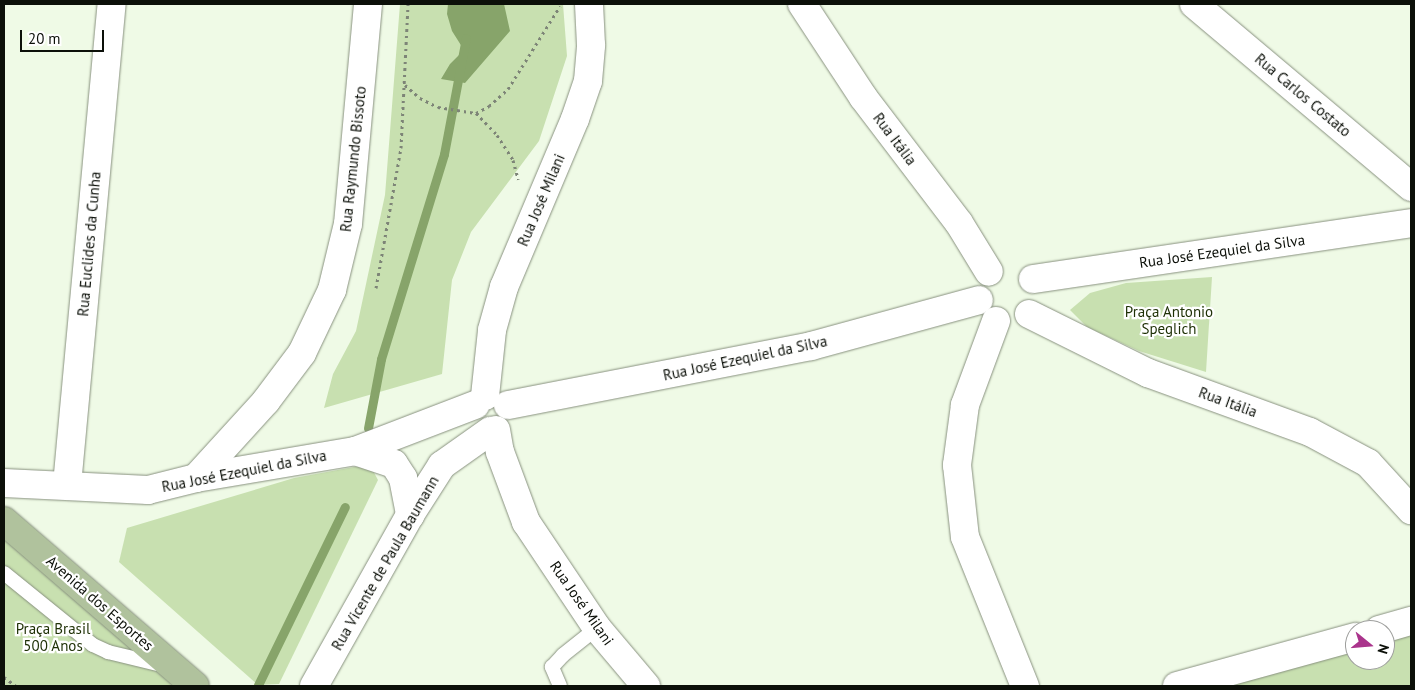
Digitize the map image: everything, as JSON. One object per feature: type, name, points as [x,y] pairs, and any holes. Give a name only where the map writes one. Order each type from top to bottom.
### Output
[{"type":"main road","name":"Avenida dos Esportes","points":[[4,521],[186,678]]},
{"type":"street","name":"Rua Euclides da Cunha","points":[[67,485],[112,4]]},
{"type":"street","name":"Rua Raymundo Bissoto","points":[[196,478],[266,401],[302,353],[332,290],[348,224],[368,4]]},
{"type":"street","name":"Rua José Milani","points":[[589,4],[591,45],[588,81],[504,287],[492,330],[489,402],[509,416],[506,422],[493,430],[526,522],[597,628],[646,686]]},
{"type":"street","name":"Rua Itália","points":[[802,4],[862,97],[959,223],[989,272]]},
{"type":"street","name":"Rua Carlos Costato","points":[[1194,4],[1411,187]]},
{"type":"street","name":"Rua José Ezequiel da Silva","points":[[1033,279],[1411,223]]},
{"type":"street","points":[[1008,265],[1026,272],[1033,279],[1037,289],[1037,298],[1029,314],[1014,323],[996,321],[983,309],[979,300],[981,285],[989,272],[998,267],[1008,265]]},
{"type":"street","name":"Rua José Ezequiel da Silva","points":[[4,483],[148,490],[196,478],[355,451],[489,402],[811,346],[979,300]]},
{"type":"street","name":"Rua Itália","points":[[1029,314],[1148,373],[1310,432],[1368,463],[1411,510]]},
{"type":"street","points":[[996,321],[965,405],[957,465],[966,537],[1025,686]]},
{"type":"street","name":"Rua Vicente de Paula Baumann","points":[[314,686],[410,515],[442,465],[493,430]]},
{"type":"street","points":[[355,451],[394,464],[402,478],[410,515]]},
{"type":"street","points":[[1395,625],[1411,621]]},
{"type":"street","points":[[1178,686],[1345,639]]},
{"type":"lane","points":[[4,573],[93,645],[108,652],[186,678]]},
{"type":"lane","points":[[560,686],[552,667],[563,655],[597,628]]},
{"type":"path","points":[[376,288],[401,148],[408,4]]},
{"type":"path","points":[[404,85],[420,98],[438,107],[476,113],[489,106],[508,88],[561,4]]},
{"type":"path","points":[[476,113],[497,136],[513,160],[518,179],[513,197],[535,212]]},
{"type":"path","points":[[4,677],[16,686]]},
{"type":"green space","points":[[400,4],[563,4],[567,56],[539,141],[471,232],[452,280],[442,374],[324,408],[333,374],[356,331],[385,195]]},
{"type":"green space","name":"Praça Antonio Speglich","points":[[1212,277],[1206,372],[1139,351],[1087,327],[1070,310],[1090,293],[1126,283]]},
{"type":"green space","points":[[354,467],[371,467],[378,480],[279,684],[258,685],[119,562],[127,528],[294,478]]},
{"type":"green space","name":"Praça Brasil 500 Anos","points":[[4,529],[175,686],[4,686]]},
{"type":"green space","points":[[1411,630],[1411,686],[1224,686],[1345,650],[1345,670],[1395,670],[1395,635]]},
{"type":"shaded area","points":[[448,4],[504,4],[510,31],[465,83],[441,79],[450,64],[464,50],[452,31],[447,14]]},
{"type":"waterway","points":[[368,428],[381,359],[444,154],[466,38]]},
{"type":"waterway","points":[[258,685],[345,507]]}]
